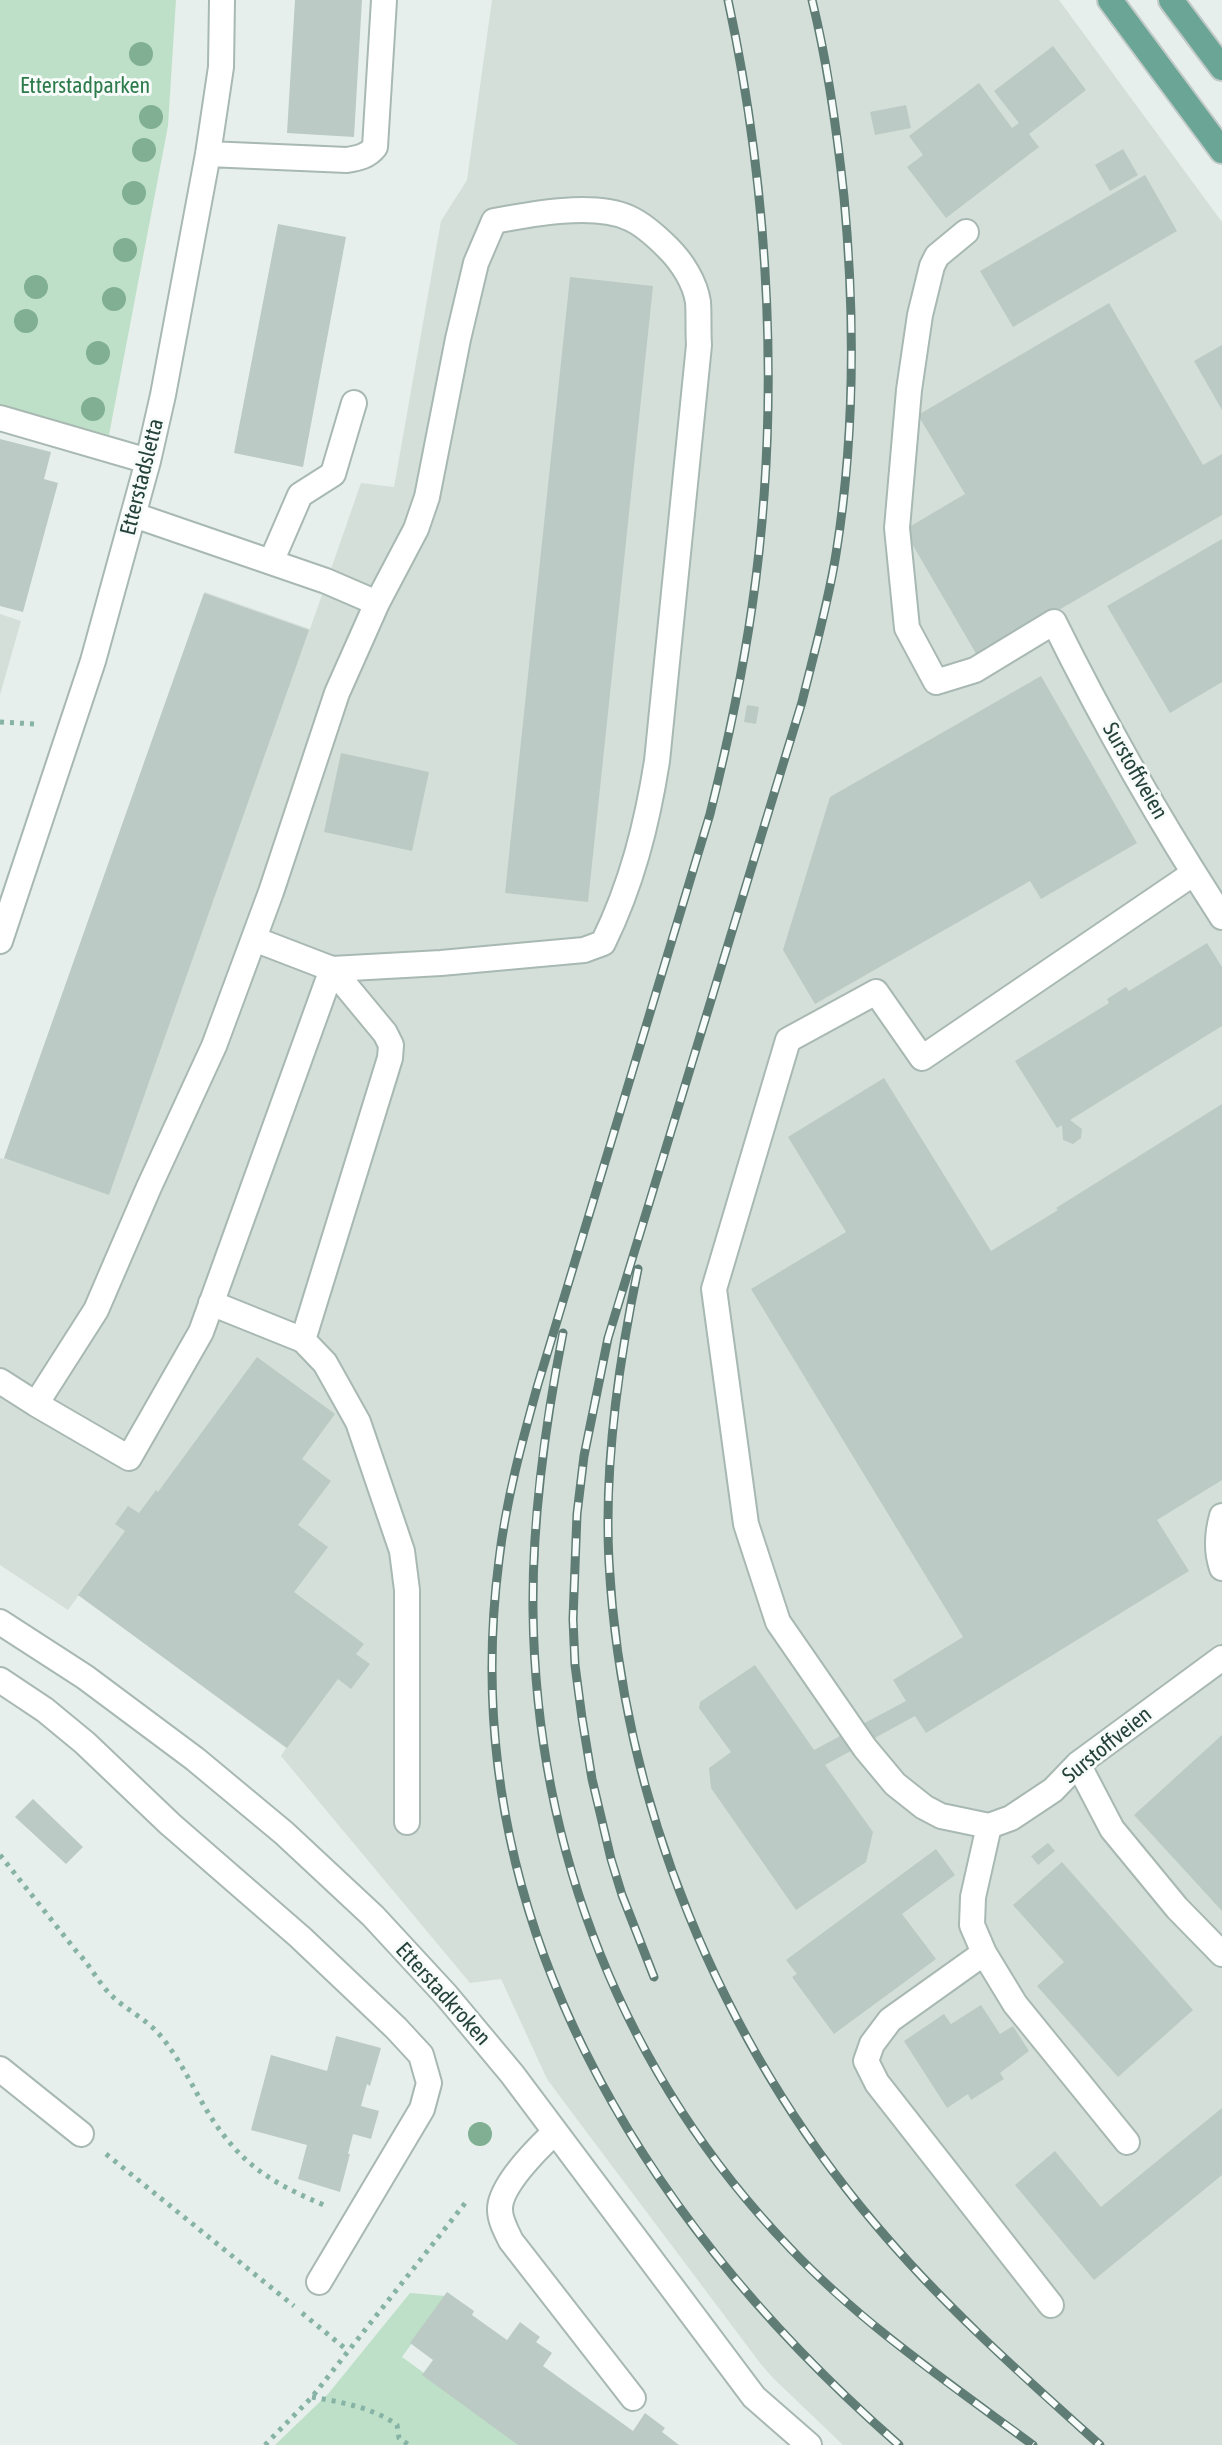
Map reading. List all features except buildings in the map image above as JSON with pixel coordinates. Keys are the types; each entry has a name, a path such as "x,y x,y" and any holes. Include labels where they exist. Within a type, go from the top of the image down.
{"main road":[{"path":"1110,0 1222,151"},
{"path":"1171,0 1222,68"}],"street":[{"name":"Etterstadsletta","path":"0,941 93,661 148,461 208,154 221,67 222,0"},
{"path":"208,154 347,160 371,152 375,147 384,0"},
{"path":"36,1404 96,1310 214,1046 254,939 337,693 377,603 416,529 427,497 476,263 494,221 538,213 577,211 611,213 630,218 659,239 683,266 697,300 699,345 649,815 629,882 603,943 584,950 332,969 254,939"},
{"name":"Surstoffveien","path":"966,232 940,252 932,266 913,360 897,528 907,628 936,682 975,670 1054,622 1085,684 1222,917"},
{"path":"271,562 300,495 333,474 354,403"},
{"path":"0,418 148,461"},
{"path":"134,515 326,581 377,603"},
{"path":"1127,2142 1015,2004 984,1953 972,1925 973,1897 989,1826 941,1816 895,1784 865,1748 778,1622 746,1524 714,1289 788,1040 876,992 922,1058 1194,873"},
{"path":"0,1381 129,1458 201,1332 332,969"},
{"path":"303,1340 390,1058 391,1045 385,1033 332,969"},
{"path":"211,1303 303,1340 325,1363 358,1422 402,1551 407,1590 407,1822"},
{"path":"1222,1516 1218,1530 1218,1556 1222,1568"},
{"name":"Etterstadkroken","path":"0,1622 85,1677 195,1759 305,1852 373,1916 446,1995 512,2074 754,2397 808,2445"},
{"name":"Surstoffveien","path":"989,1826 1011,1818 1053,1790 1078,1764 1222,1658"},
{"path":"0,1680 45,1710 85,1743 170,1824 300,1937 421,2055 429,2083 422,2109 319,2282"},
{"path":"1078,1764 1112,1829 1177,1908 1222,1954"},
{"path":"984,1953 890,2020 872,2044 866,2061 877,2083 1051,2305"},
{"path":"0,2069 81,2134"},
{"path":"555,2132 507,2188 499,2213 511,2241 633,2398"}],"path":[{"path":"0,722 35,724"},
{"path":"0,1855 110,1994 157,2032 182,2066 221,2132 251,2165 278,2185 356,2219"},
{"path":"81,2134 347,2350"},
{"path":"265,2445 312,2397 472,2195"},
{"path":"312,2397 383,2415 397,2425 399,2438 409,2445"}],"shaded area":[{"path":"492,0 1059,0 1222,222 1222,2445 843,2445 760,2363 547,2079 501,1979 470,1983 281,1756 286,1748 79,1595 68,1610 0,1565 0,1158 4,1159 205,592 310,629 361,483 394,487 441,221 467,180"},
{"path":"0,614 21,621 0,695"}],"green space":[{"name":"Etterstadparken","path":"0,0 176,0 168,126 109,435 0,405"},
{"path":"410,2293 446,2296 402,2357 523,2445 275,2445 328,2394"}],"railway":[{"path":"728,0 754,149 767,302 766,456 752,607 734,711 710,814 538,1384 515,1471 499,1560 492,1691 506,1817 537,1937 585,2051 647,2160 721,2261 806,2357 899,2445"},
{"path":"654,1977 622,1895 592,1779 575,1665 573,1619 577,1514 584,1456 608,1338 802,702 836,554 850,421 850,286 835,123 812,0"},
{"path":"638,1269 614,1415 609,1490 609,1562 618,1652 634,1741 658,1829 689,1915 726,1998 770,2077 820,2153 875,2224 984,2339 1100,2445"},
{"path":"563,1333 537,1506 533,1611 538,1700 551,1787 572,1872 600,1955 637,2034 680,2109 731,2181 790,2248 876,2327 1033,2445"}]}
